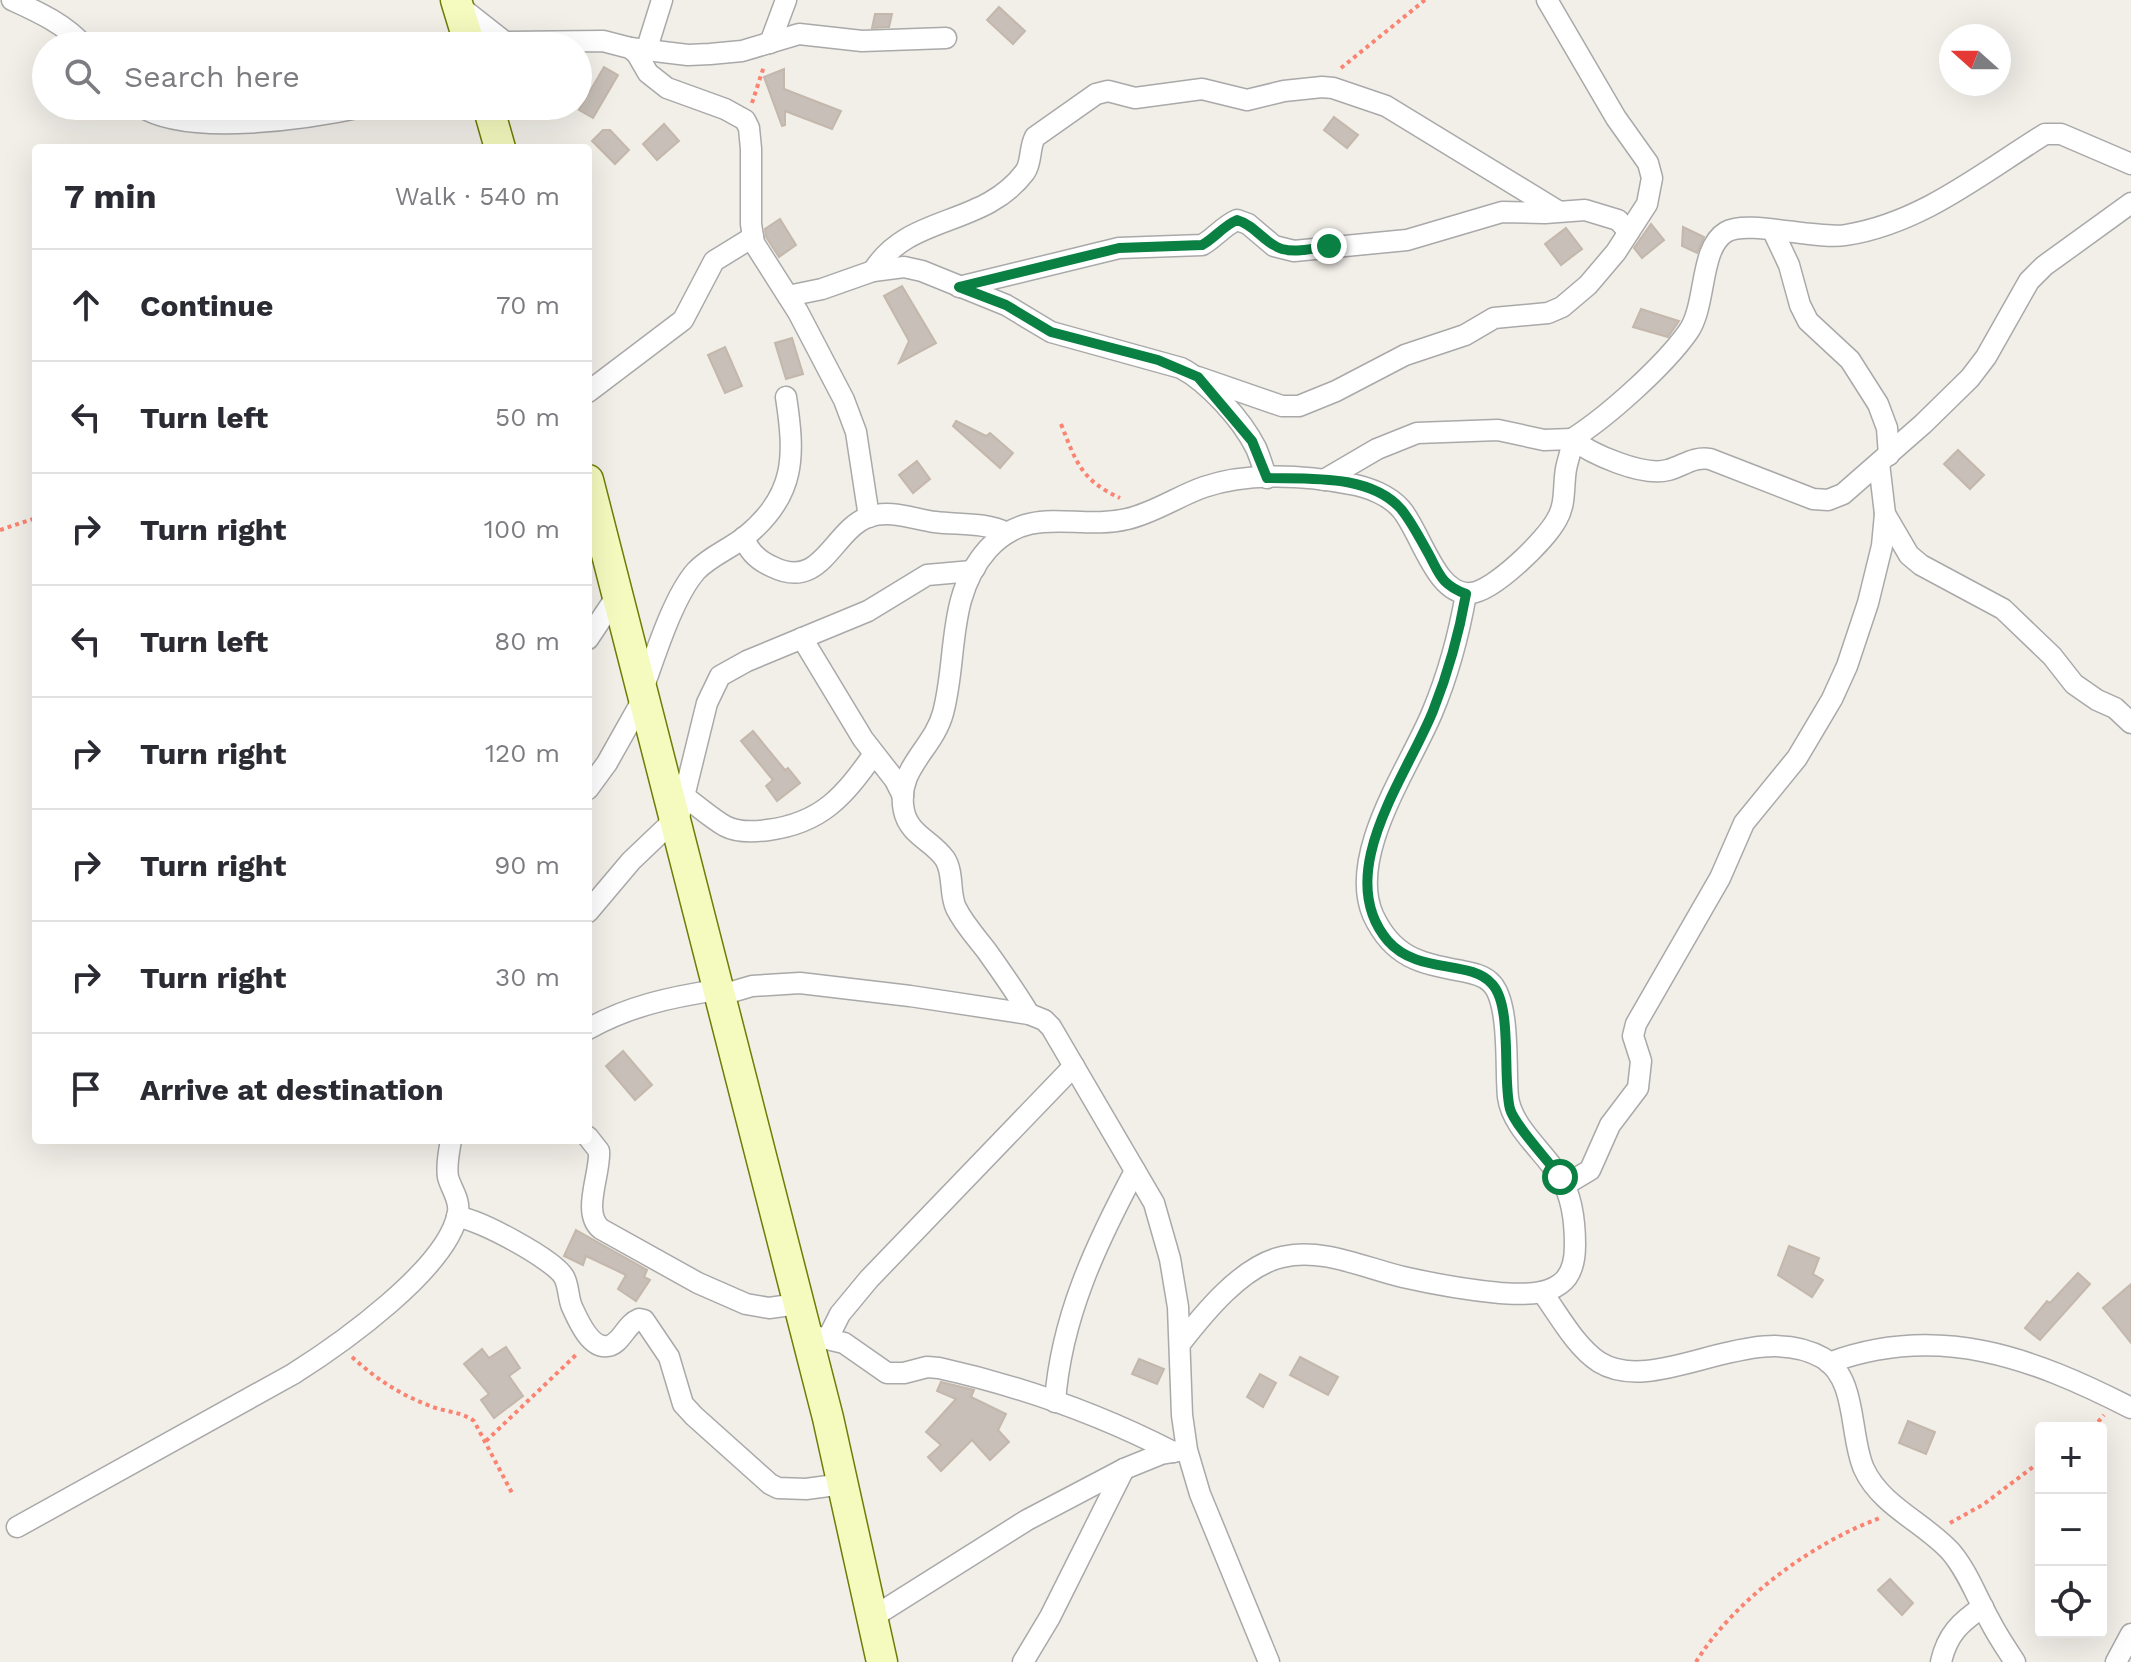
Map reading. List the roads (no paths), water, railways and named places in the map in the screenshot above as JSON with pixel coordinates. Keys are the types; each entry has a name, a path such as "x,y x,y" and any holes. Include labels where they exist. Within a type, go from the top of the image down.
{"street":[{"path":"12,0 42,13 70,32"},
{"path":"662,0 637,54 653,79 667,88 725,109 745,120 751,149 753,237 826,364 856,432 869,517"},
{"path":"770,43 786,0"},
{"path":"788,296 822,289 873,271 904,267 922,271 1006,305 1051,332 1158,360 1282,406 1299,406 1336,391 1405,355 1465,335 1494,318 1548,313 1562,307 1595,278 1647,204 1652,178 1648,163 1616,118 1547,0"},
{"path":"457,3 493,32"},
{"path":"457,3 466,32"},
{"path":"592,41 688,55 742,51 799,34 862,41 946,38"},
{"path":"873,271 881,258 898,243 921,230 969,215 1003,195 1028,168 1035,137 1096,94 1108,91 1128,98 1145,98 1202,89 1247,100 1272,93 1322,87 1386,106 1558,211"},
{"path":"172,120 258,123 283,120"},
{"path":"492,120 499,144"},
{"path":"1324,480 1377,449 1417,433 1498,430 1544,440 1572,439 1593,426 1654,370 1690,330 1699,308 1712,249 1722,234 1736,228 1817,236 1845,235 1901,219 1951,196 2045,134 2061,134 2131,164"},
{"path":"1572,439 1586,450 1650,472 1665,471 1697,458 1710,459 1813,499 1828,500 1843,494 1970,378 1986,357 2029,281 2044,266 2131,203"},
{"path":"959,287 1119,248 1202,245 1237,220 1248,224 1274,246 1294,251 1407,240 1502,212 1585,210 1618,220 1629,232"},
{"path":"1565,1185 1590,1170 1610,1125 1638,1088 1641,1061 1633,1036 1636,1024 1720,878 1744,823 1797,758 1832,699 1868,603 1882,546 1887,428 1878,404 1850,360 1808,321 1800,305 1789,265 1773,231"},
{"path":"592,389 683,320 714,261 753,237"},
{"path":"1198,377 1252,441 1267,478"},
{"path":"592,784 607,763 642,696 683,590 709,559 744,537 773,507 789,476 792,436 786,397"},
{"path":"1029,1014 963,920 952,899 944,856 913,830 904,812 907,774 938,730 950,682 957,610 975,568 988,549 1007,533 1037,521 1101,522 1127,519 1231,479 1324,480 1353,484 1381,494 1401,509 1441,580 1466,594 1481,592 1495,583 1558,519 1564,504 1572,439"},
{"path":"592,497 642,696 679,815 718,993 798,1304 817,1336 843,1484 882,1662"},
{"path":"744,537 750,550 765,563 789,572 816,566 851,529 869,517 893,514 932,522 997,528 1007,533"},
{"path":"1885,514 1909,555 1921,565 2003,609 2052,656 2074,684 2115,708 2131,723"},
{"path":"592,907 631,861 679,815 707,703 716,681 728,670 881,605 927,575 972,571 975,568"},
{"path":"1180,1344 1203,1314 1245,1276 1266,1262 1296,1255 1319,1256 1406,1278 1492,1292 1542,1292 1560,1285 1574,1261 1573,1219 1565,1185 1511,1113 1503,1013 1498,994 1491,983 1476,974 1426,964 1408,957 1389,942 1379,928 1368,894 1367,874 1376,835 1441,688 1461,624 1466,594"},
{"path":"592,633 616,597"},
{"path":"802,638 903,796"},
{"path":"679,815 736,830 777,829 815,817 830,807 858,778 874,754"},
{"path":"592,1027 648,1003 752,986 800,983 1029,1014 1044,1020 1154,1203 1170,1259 1178,1307 1182,1415 1180,1451 1269,1662"},
{"path":"817,1336 1074,1066"},
{"path":"592,1142 599,1151 593,1219 601,1229 737,1301 759,1307 798,1304"},
{"path":"17,1527 249,1399 338,1344 386,1307 437,1253 457,1217 458,1198 447,1173 451,1144"},
{"path":"1055,1402 1059,1361 1070,1314 1115,1208 1135,1171"},
{"path":"457,1217 486,1226 526,1248 564,1276 571,1307 592,1341 607,1346 616,1342 631,1322 644,1320 669,1357 683,1404 770,1484 789,1489 843,1484"},
{"path":"1542,1292 1577,1341 1596,1360 1620,1371 1660,1370 1725,1351 1764,1347 1800,1351 1819,1356 1829,1363 1850,1399 1864,1470 1880,1491 1951,1552 2015,1662"},
{"path":"817,1336 844,1343 887,1373 939,1368 978,1376 1055,1402 1180,1451"},
{"path":"1829,1363 1857,1352 1955,1345 1985,1350 2079,1382 2130,1412"},
{"path":"873,1617 1027,1520 1124,1469 1180,1451"},
{"path":"1023,1662 1057,1604 1124,1469"},
{"path":"1941,1662 1945,1645 1954,1629 1983,1607"}]}
